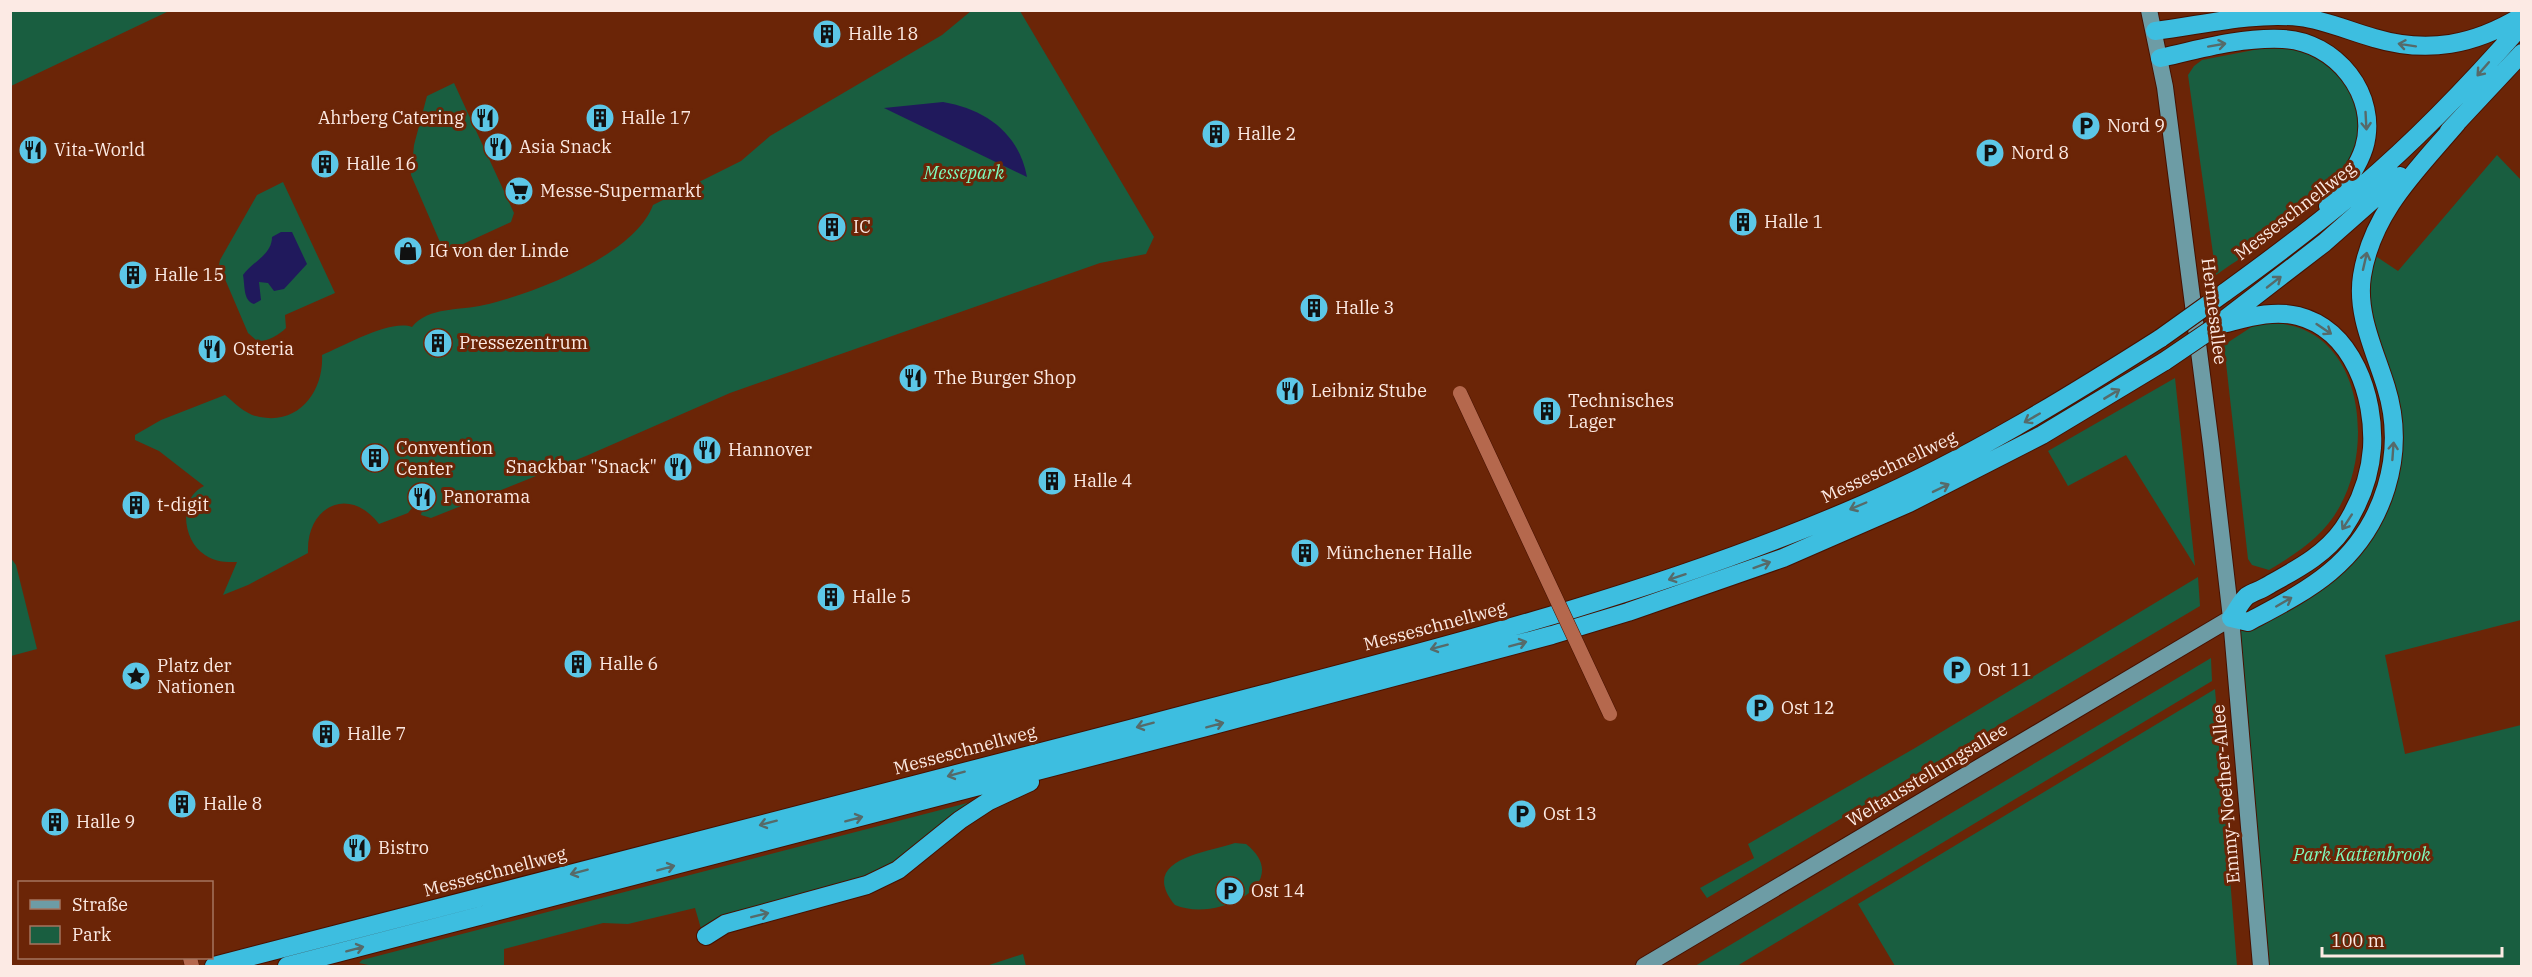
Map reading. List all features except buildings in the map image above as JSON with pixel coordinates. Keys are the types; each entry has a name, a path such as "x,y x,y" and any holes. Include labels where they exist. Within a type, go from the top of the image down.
{"highway":[{"path":"2155,31 2277,16 2327,23 2398,44 2431,47 2448,46 2475,39 2522,16"},
{"name":"Messeschnellweg","path":"214,966 1375,664 1623,595 1777,540 1892,491 2033,417 2161,338 2313,227 2363,186 2445,109 2522,25"},
{"path":"2160,58 2235,42 2281,39 2309,43 2340,64 2350,75 2363,101 2367,130 2365,146 2350,176 2313,227"},
{"path":"2224,322 2283,313 2309,319 2330,332 2340,341 2356,366 2367,399 2372,435 2365,486 2341,531 2315,558 2246,597 2231,618 2248,622 2328,574 2353,550 2377,514 2391,468 2394,435 2390,401 2368,335 2362,306 2361,279 2365,262 2381,216 2457,123 2522,53"},
{"path":"293,965 1552,635 1707,586 1863,524 1954,481 2042,435 2165,361 2224,322 2332,237 2457,123"},
{"path":"706,936 725,924 867,885 898,870 960,820 989,801 1077,761"},
{"path":"293,965 318,966"}],"main road":[{"name":"Hermesallee","path":"2149,10 2160,58 2231,618"},
{"name":"Weltausstellungsallee","path":"1644,966 2231,618"},
{"name":"Emmy-Noether-Allee","path":"2231,618 2261,966"}],"street":[{"path":"1460,393 1610,714"}],"green space":[{"path":"11,10 169,10 169,11 11,86"},
{"name":"Messepark","path":"971,11 1020,11 1154,237 1146,254 1100,263 730,393 586,456 431,518 421,515 423,506 416,503 408,513 379,524 367,512 355,505 331,506 314,523 309,537 308,553 248,585 223,595 237,562 216,560 197,549 191,540 186,520 190,500 204,486 159,451 135,440 135,435 161,420 225,395 241,409 255,416 274,418 287,416 307,402 314,392 322,368 322,355 380,330 392,327 412,327 419,320 436,312 505,300 580,270 605,256 626,240 643,223 653,205 741,161 770,136 942,35"},
{"path":"2264,48 2289,49 2310,54 2320,59 2337,74 2346,85 2360,115 2358,143 2345,170 2323,196 2267,241 2216,275 2188,75 2202,60"},
{"path":"454,83 514,213 511,222 450,250 443,249 411,175 414,145 427,96"},
{"name":"Park Kattenbrook","path":"2497,155 2521,180 2521,620 2385,655 2405,754 2521,725 2521,966 2261,966 2231,618 2249,622 2353,550 2393,452 2368,335 2368,251 2398,271"},
{"path":"283,182 335,293 285,315 286,328 273,337 257,341 248,333 219,265 257,195"},
{"path":"2268,323 2299,328 2324,342 2341,363 2352,390 2358,419 2357,450 2351,479 2334,517 2300,550 2269,570 2252,565 2248,559 2224,345 2256,324"},
{"path":"2175,378 2195,566 2126,455 2068,486 2048,451"},
{"path":"10,557 16,565 37,649 11,656"},
{"path":"2198,577 2200,606 1707,898 1700,888 1754,858 1748,844 1915,748"},
{"path":"2211,658 2212,681 1737,966 1695,966"},
{"path":"2215,689 2237,966 1895,966 1858,904"},
{"path":"975,801 899,863 867,881 702,932 695,908 628,924 603,923 504,949 504,966 373,966 359,963 362,960"},
{"path":"1235,843 1246,844 1259,859 1262,873 1257,885 1245,896 1211,909 1192,909 1175,905 1166,890 1164,878 1170,868 1193,855"},
{"path":"1023,954 1026,966 986,966"}],"shaded area":[{"path":"943,102 973,110 998,126 1016,148 1023,161 1027,177 884,108"},
{"path":"281,232 292,232 307,264 284,289 274,291 268,283 259,282 261,300 254,304 246,296 243,275 269,249 272,237"}],"place":[{"name":"Halle 18","path":"827,34"},
{"name":"Ahrberg Catering","path":"485,118"},
{"name":"Halle 17","path":"600,118"},
{"name":"Nord 9","path":"2086,126"},
{"name":"Halle 2","path":"1216,134"},
{"name":"Asia Snack","path":"498,147"},
{"name":"Vita-World","path":"33,150"},
{"name":"Nord 8","path":"1990,153"},
{"name":"Halle 16","path":"325,164"},
{"name":"Messe-Supermarkt","path":"519,191"},
{"name":"Halle 1","path":"1743,222"},
{"name":"IC","path":"832,227"},
{"name":"IG von der Linde","path":"408,251"},
{"name":"Halle 15","path":"133,275"},
{"name":"Halle 3","path":"1314,308"},
{"name":"Pressezentrum","path":"438,343"},
{"name":"Osteria","path":"212,349"},
{"name":"The Burger Shop","path":"913,378"},
{"name":"Leibniz Stube","path":"1290,391"},
{"name":"Technisches Lager","path":"1547,411"},
{"name":"Hannover","path":"707,450"},
{"name":"Convention Center","path":"375,458"},
{"name":"Snackbar \"Snack\"","path":"678,467"},
{"name":"Halle 4","path":"1052,481"},
{"name":"Panorama","path":"422,497"},
{"name":"t-digit","path":"136,505"},
{"name":"Münchener Halle","path":"1305,553"},
{"name":"Halle 5","path":"831,597"},
{"name":"Halle 6","path":"578,664"},
{"name":"Ost 11","path":"1957,670"},
{"name":"Platz der Nationen","path":"136,676"},
{"name":"Ost 12","path":"1760,708"},
{"name":"Halle 7","path":"326,734"},
{"name":"Halle 8","path":"182,804"},
{"name":"Ost 13","path":"1522,814"},
{"name":"Halle 9","path":"55,822"},
{"name":"Bistro","path":"357,848"},
{"name":"Ost 14","path":"1230,891"}]}
